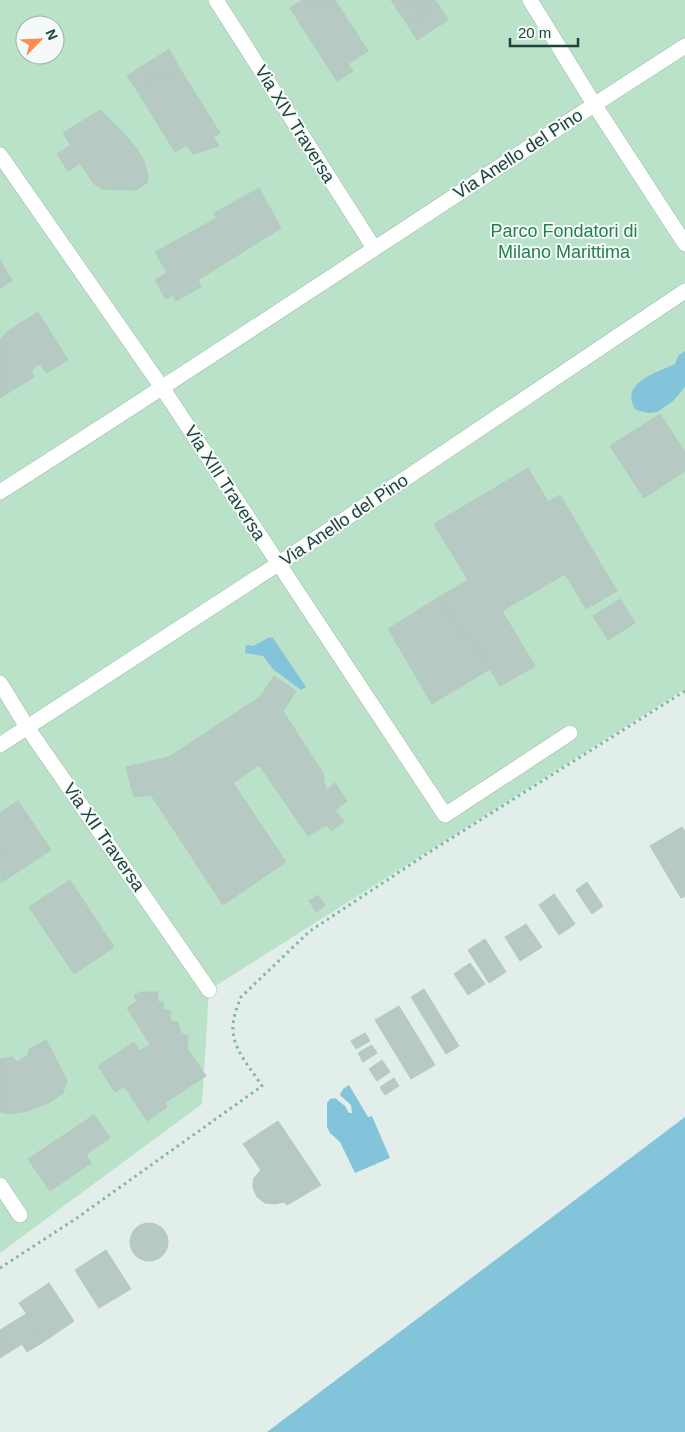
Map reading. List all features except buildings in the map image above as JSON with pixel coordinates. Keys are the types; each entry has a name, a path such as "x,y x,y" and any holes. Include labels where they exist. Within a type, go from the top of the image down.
{"street":[{"name":"Via XIV Traversa","path":"216,0 374,248"},
{"path":"530,0 594,104 685,244"},
{"name":"Via Anello del Pino","path":"0,492 163,389 374,248 685,46"},
{"name":"Via XIII Traversa","path":"0,155 163,389 446,815 570,733"},
{"name":"Via Anello del Pino","path":"0,745 278,564 685,291"},
{"name":"Via XII Traversa","path":"0,683 27,727 209,990"},
{"path":"0,1185 20,1215"}],"path":[{"path":"0,1268 74,1220 262,1086 238,1050 233,1031 236,1010 241,997 310,931 428,853 685,691"}],"green space":[{"name":"Parco Fondatori di Milano Marittima","path":"0,0 685,0 685,689 209,990 202,1104 0,1253"}],"water":[{"path":"685,351 685,387 673,401 657,412 649,413 636,410 632,401 632,393 636,386 650,375 675,364 678,356"},
{"path":"270,637 273,638 306,687 301,690 273,669 263,656 245,653 246,645 253,646"},
{"path":"349,1085 368,1117 372,1116 390,1158 355,1173 340,1142 330,1133 327,1127 327,1103 330,1099 335,1098 345,1106 349,1113 352,1113 351,1105 340,1095 343,1089"},
{"path":"685,1117 685,1432 267,1432"}]}
